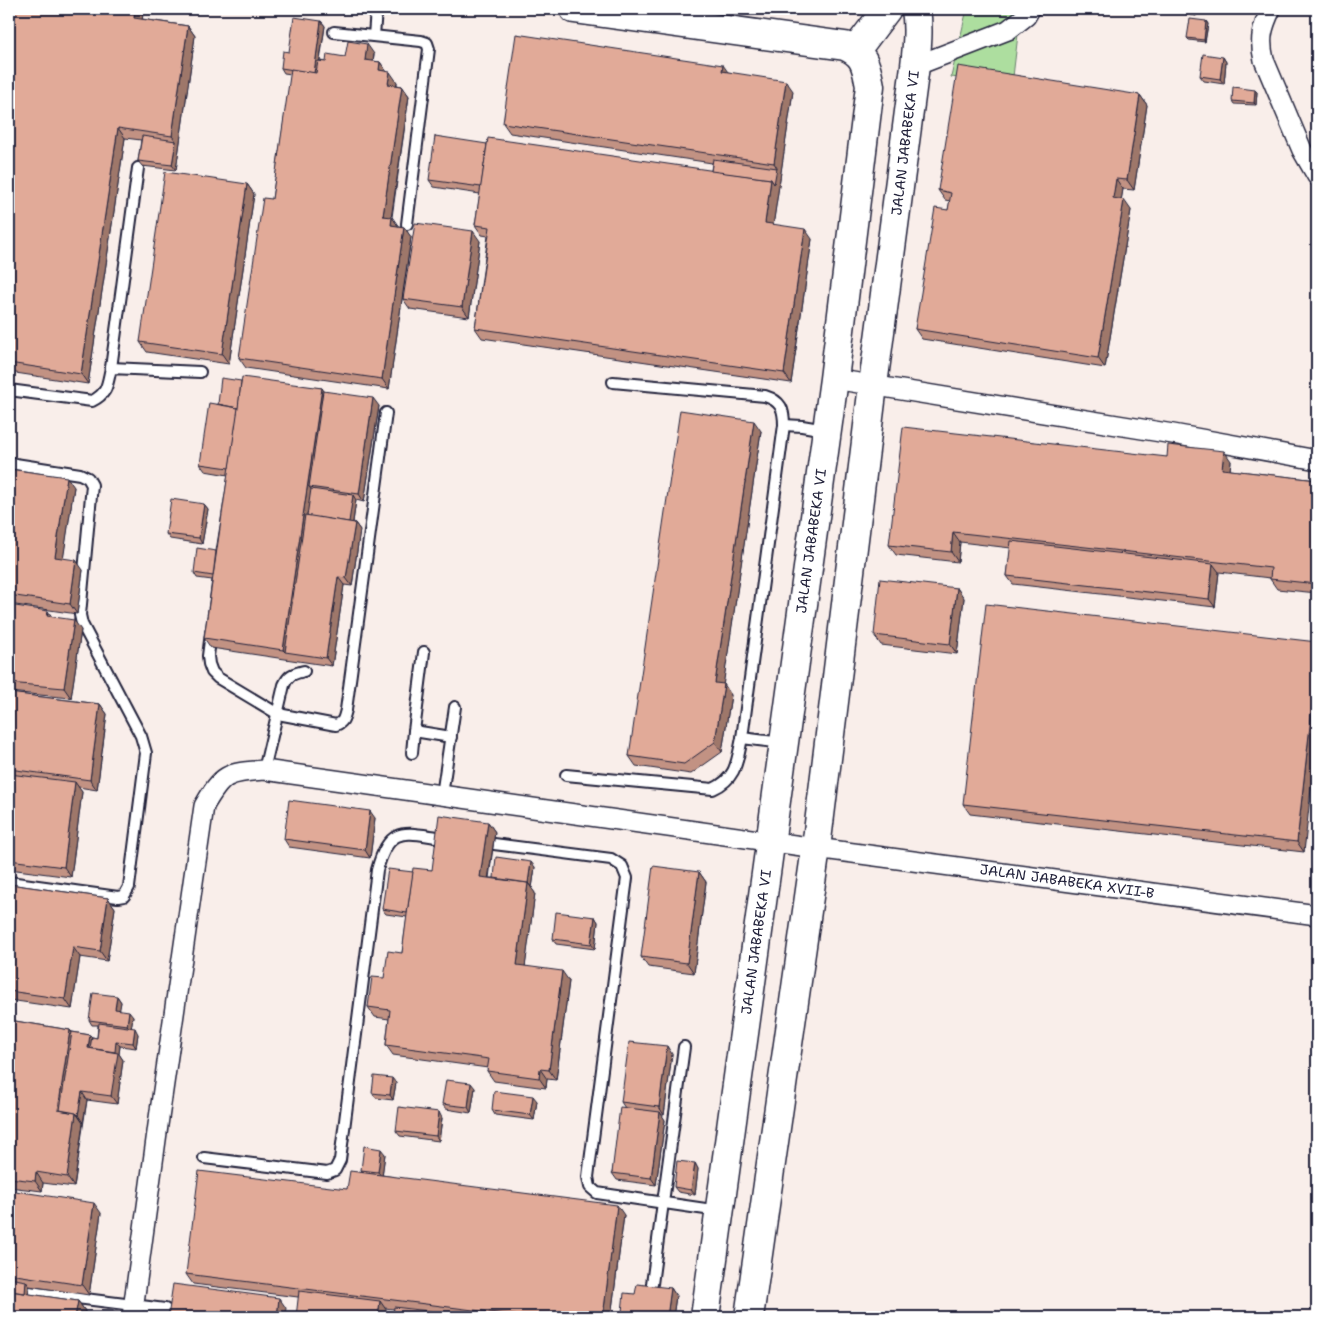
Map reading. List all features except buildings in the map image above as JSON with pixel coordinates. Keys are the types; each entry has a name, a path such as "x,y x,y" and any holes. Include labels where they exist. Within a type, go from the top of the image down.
{"street":[{"path":"574,9 845,46 856,50 888,9"},
{"name":"JALAN JABABEKA VI","path":"749,1317 816,848 873,385 918,42 916,9"},
{"path":"915,66 1008,30 1026,16 1030,9"},
{"path":"1272,9 1264,24 1261,47 1264,60 1302,150 1317,176"},
{"name":"JALAN JABABEKA VI","path":"705,1317 834,379 870,86 866,65 856,50"},
{"path":"834,379 1173,434 1317,460"},
{"name":"JALAN JABABEKA XVII-B","path":"133,1311 204,806 214,787 225,777 238,772 264,770 816,848 1317,915"}],"lane":[{"path":"374,36 376,9"},
{"path":"334,32 427,43 429,49 407,224"},
{"path":"9,390 92,401 100,397 106,389 111,368 138,168"},
{"path":"111,368 200,372"},
{"path":"566,775 713,789 722,785 730,778 736,766 742,738 784,425 784,414 778,402 765,396 613,382"},
{"path":"212,627 208,656 209,664 212,672 225,683 278,714 336,725 341,723 349,690 386,413"},
{"path":"784,425 826,430"},
{"path":"9,463 80,474 88,478 92,485 80,615 82,624 141,736 146,754 129,887 124,896 118,897 9,882"},
{"path":"412,753 424,652"},
{"path":"264,770 284,685 287,678 294,673 304,671"},
{"path":"442,795 455,707"},
{"path":"414,731 451,737"},
{"path":"742,738 784,743"},
{"path":"204,1158 327,1173 335,1170 340,1160 377,870 381,856 393,837 406,833 444,838"},
{"path":"494,844 610,859 622,866 627,878 588,1177 590,1187 597,1193 720,1212"},
{"path":"652,1284 684,1047"},
{"path":"29,1292 133,1311 165,1309 172,1314 172,1317"}],"green space":[{"path":"967,9 1021,9 1012,85 951,77"}]}
